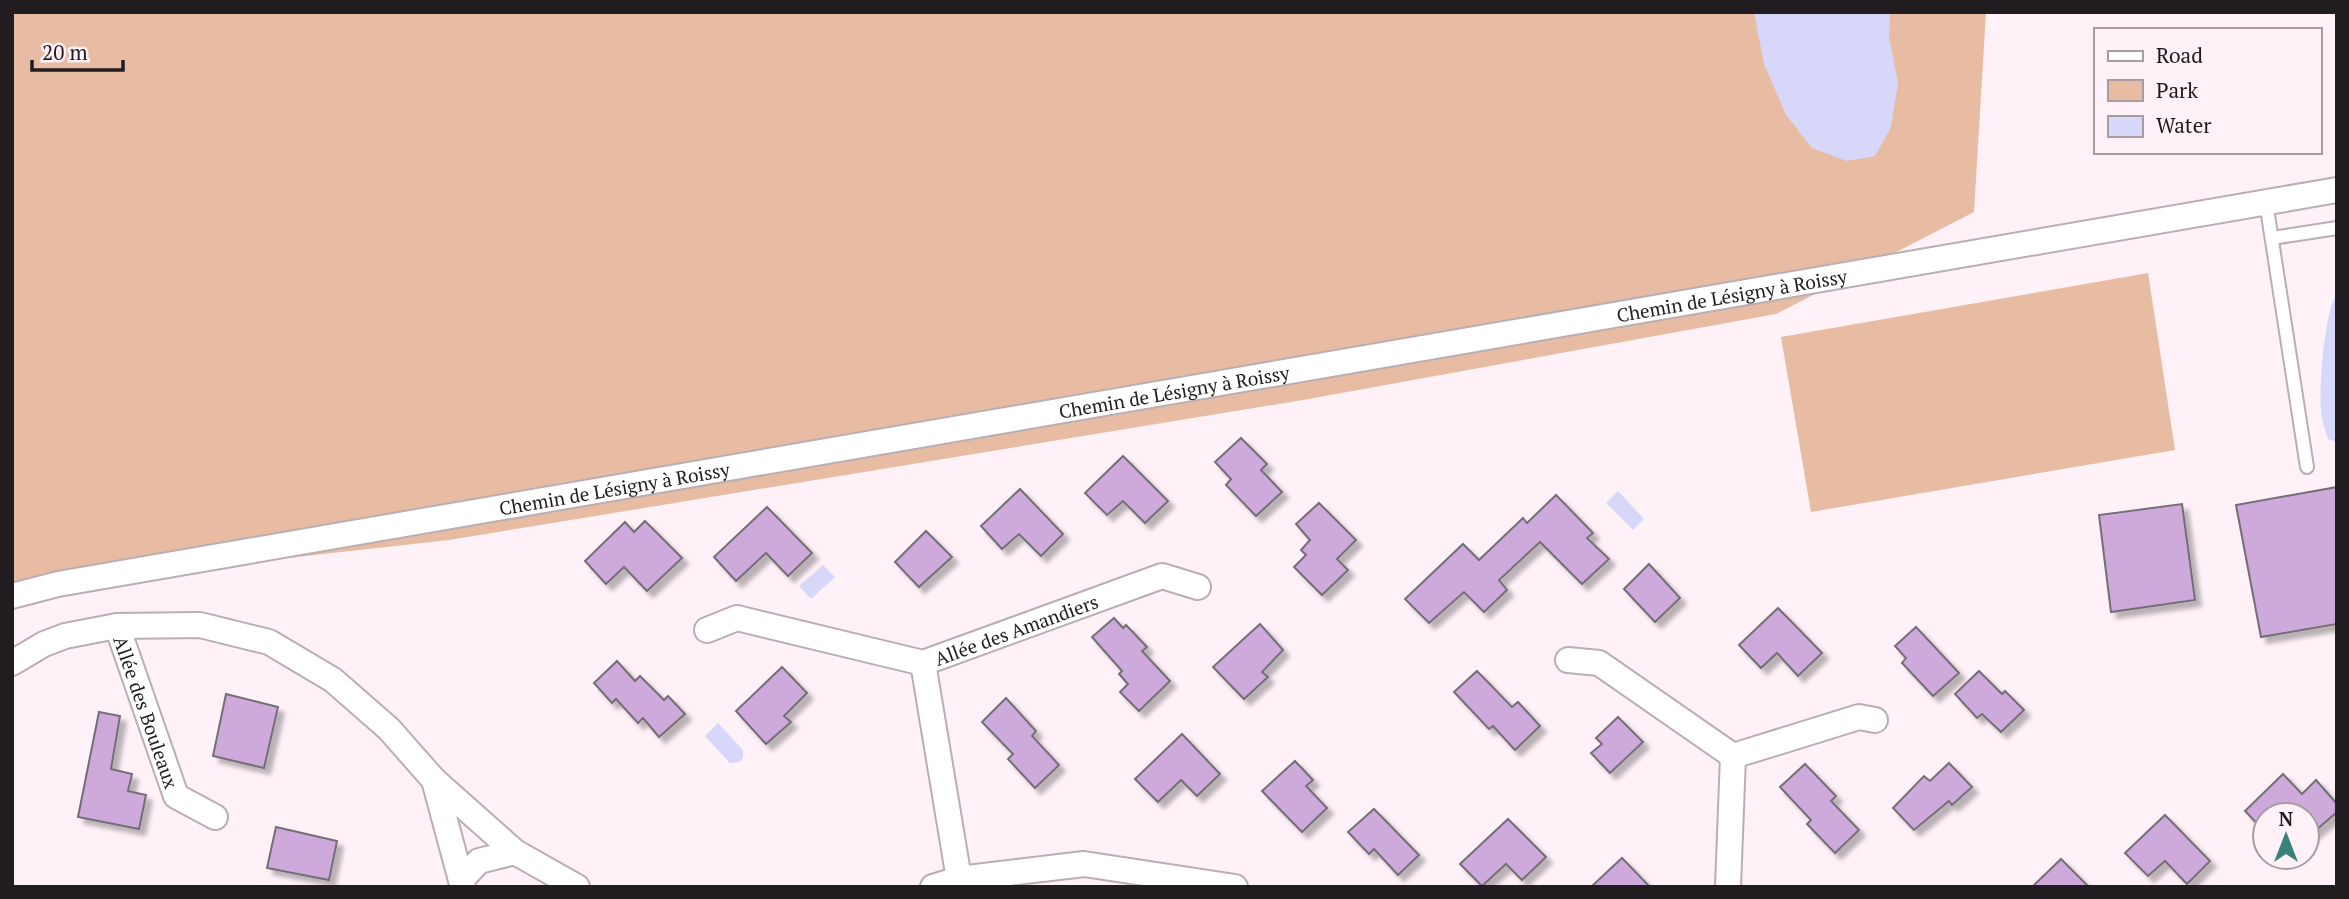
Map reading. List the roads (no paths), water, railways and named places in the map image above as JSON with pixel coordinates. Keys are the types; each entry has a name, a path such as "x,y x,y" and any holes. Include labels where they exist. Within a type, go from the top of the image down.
{"street":[{"name":"Chemin de Lésigny à Roissy","path":"12,596 71,582 2337,190"},
{"name":"Allée des Amandiers","path":"959,879 923,663 1162,576 1198,587"},
{"path":"707,629 737,618 923,663"},
{"path":"12,663 44,644 65,636 117,626 200,625 270,642 333,680 389,729 434,780 515,852 577,887"},
{"name":"Allée des Bouleaux","path":"117,626 176,796 215,817"},
{"path":"1568,660 1599,663 1733,756"},
{"path":"1733,756 1859,717 1875,720"},
{"path":"1728,887 1733,756"},
{"path":"434,780 462,883"},
{"path":"462,883 479,861 515,852"},
{"path":"933,887 959,879 1084,876 1235,887"}],"lane":[{"path":"2266,202 2307,467"},
{"path":"2272,238 2337,228"}],"water":[{"path":"1754,12 1890,12 1889,37 1898,83 1891,127 1875,156 1847,161 1812,148 1786,115 1764,64"},
{"path":"2337,293 2337,442 2328,439 2322,418 2321,391 2325,335"},
{"path":"1618,491 1644,519 1633,530 1606,503"},
{"path":"823,565 835,577 811,599 799,586"},
{"path":"718,723 743,750 740,762 730,763 705,736"}]}
